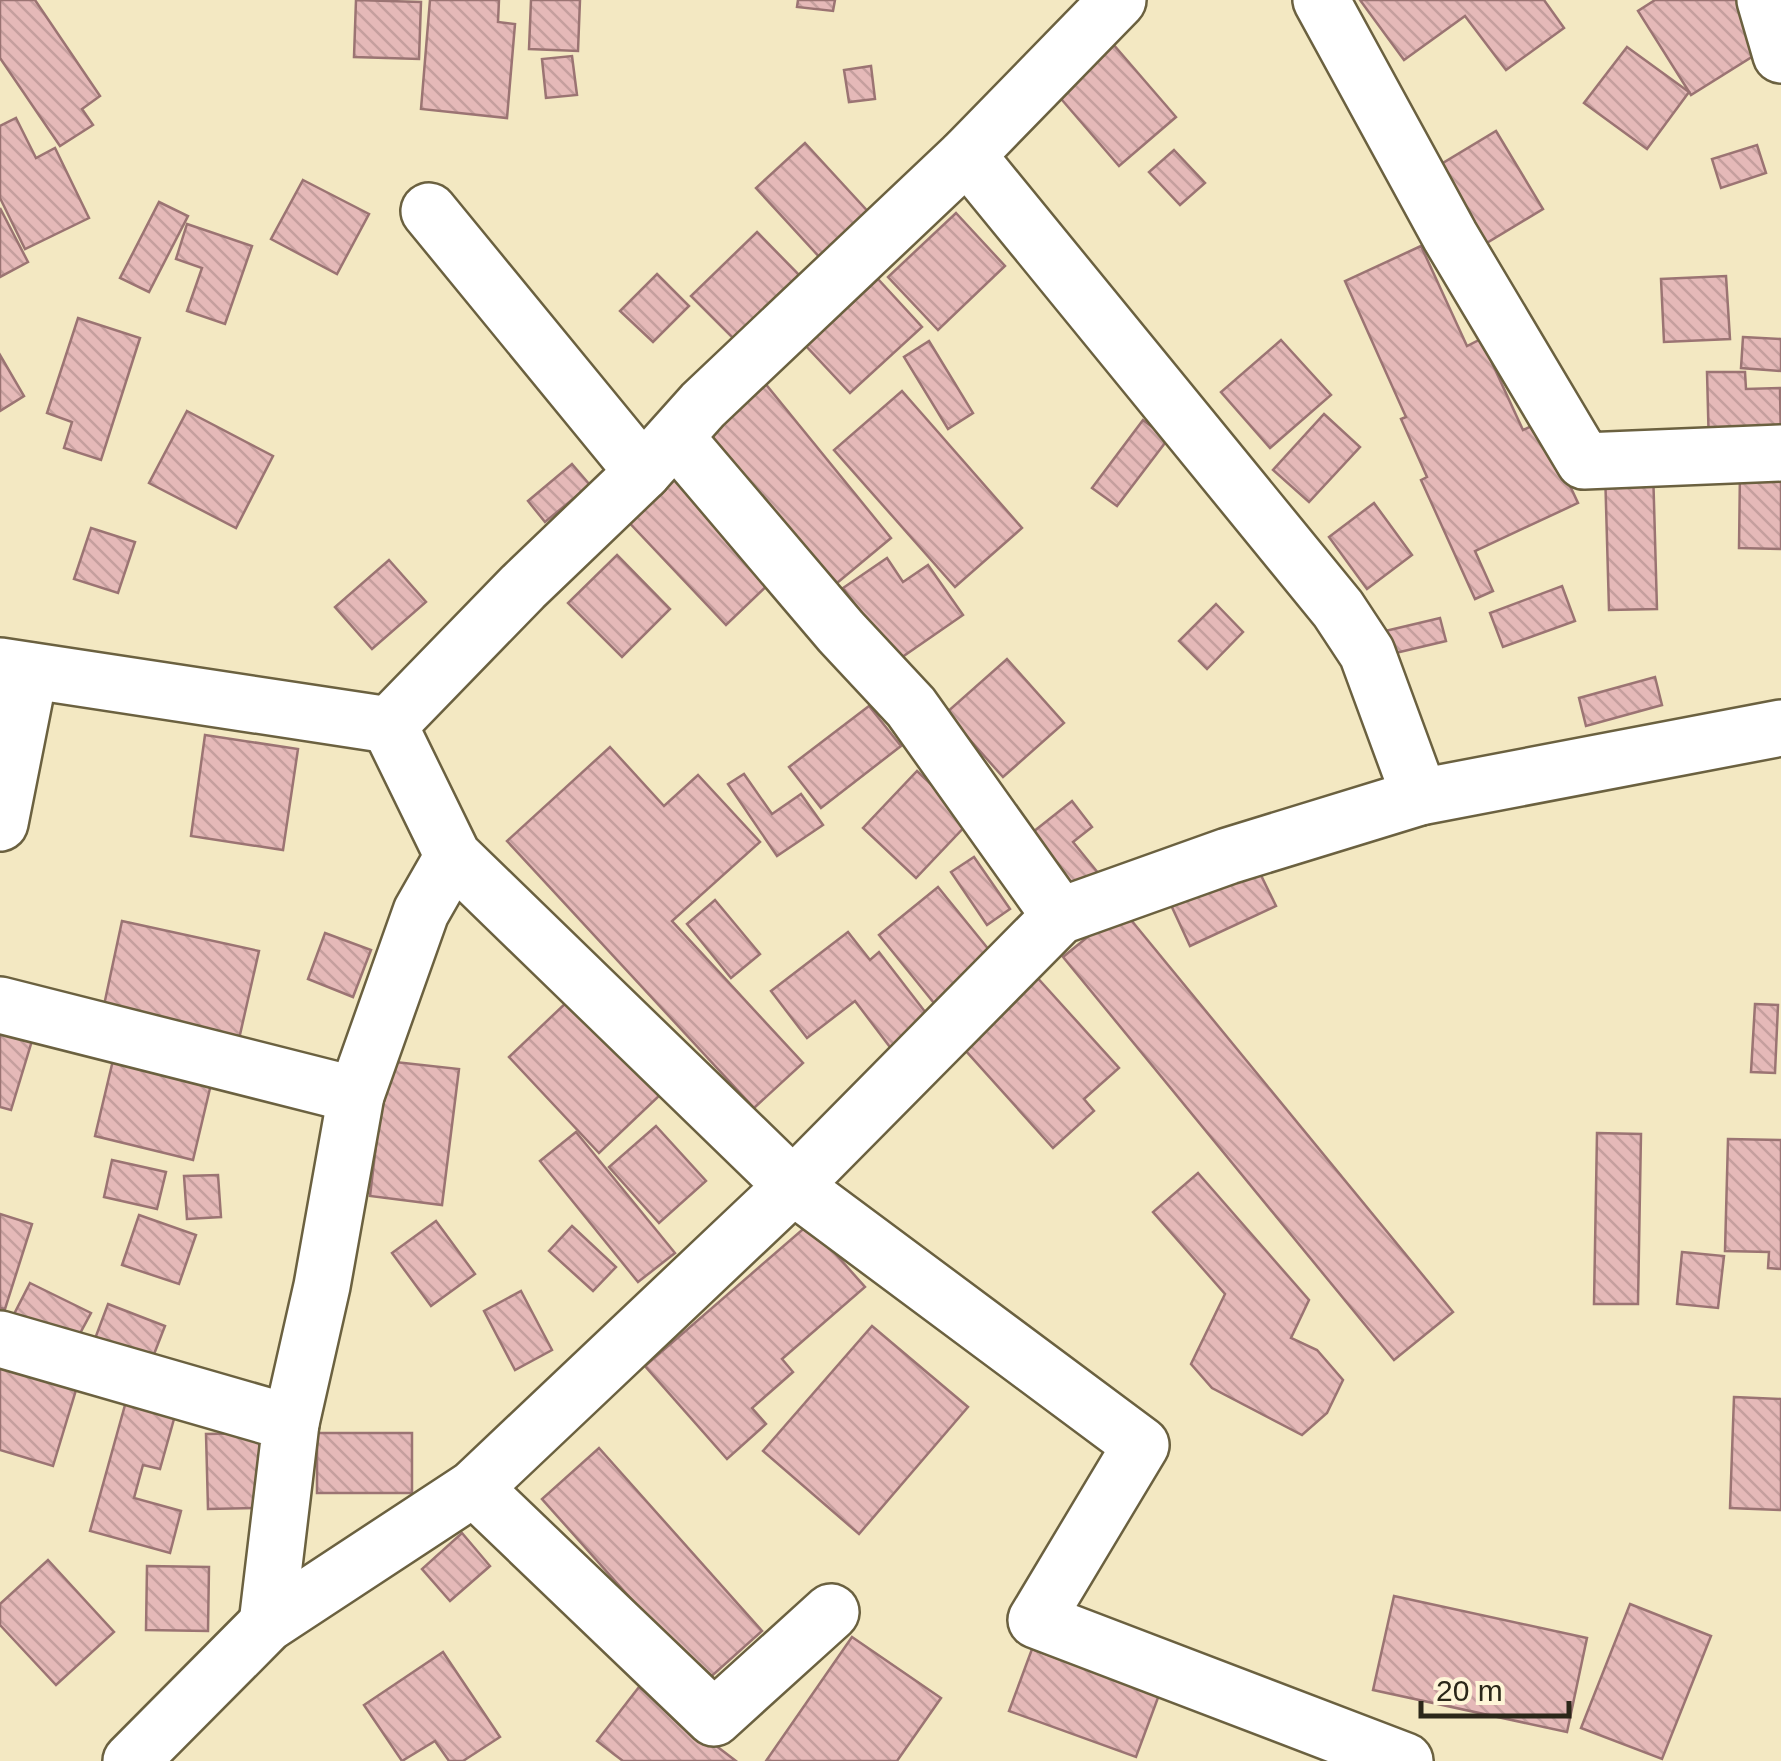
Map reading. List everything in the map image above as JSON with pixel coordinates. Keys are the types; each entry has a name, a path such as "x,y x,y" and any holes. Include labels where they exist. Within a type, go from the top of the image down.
{"street":[{"path":"1321,0 1450,236 1584,461 1781,453"},
{"path":"1765,0 1781,55"},
{"path":"389,724 659,455 702,405 967,155 1104,1"},
{"path":"967,155 1338,609 1367,653 1420,797"},
{"path":"429,211 659,455 841,632 911,706 1060,916"},
{"path":"0,823 15,669 389,724"},
{"path":"389,724 454,856 792,1186 1142,1445 1036,1620 1405,1761"},
{"path":"131,1761 267,1624 474,1488 792,1186 1060,916 1228,856 1420,797 1781,728"},
{"path":"267,1624 290,1423 322,1286 356,1094 421,912 454,856"},
{"path":"0,1005 356,1094"},
{"path":"0,1339 290,1423"},
{"path":"474,1488 714,1718 831,1612"}],"building":[{"path":"0,0 35,0 100,96 82,109 93,125 60,146 0,58"},
{"path":"356,0 421,2 419,59 354,57"},
{"path":"430,0 499,0 498,22 515,24 507,118 421,109"},
{"path":"531,0 580,0 578,51 529,49"},
{"path":"798,0 835,0 833,11 797,7"},
{"path":"1360,0 1544,0 1564,28 1506,70 1465,16 1404,60"},
{"path":"1655,0 1747,0 1774,43 1691,95 1638,11"},
{"path":"1113,44 1176,117 1119,166 1056,93"},
{"path":"1627,47 1689,92 1647,149 1584,103"},
{"path":"572,56 577,95 546,98 542,59"},
{"path":"871,66 875,99 849,102 844,70"},
{"path":"16,118 36,158 55,148 89,218 25,249 0,198 0,126"},
{"path":"1496,131 1543,209 1480,247 1433,169"},
{"path":"805,143 872,216 823,261 756,188"},
{"path":"1757,145 1766,173 1721,188 1712,159"},
{"path":"1174,150 1205,183 1180,205 1149,172"},
{"path":"303,180 369,214 337,274 271,239"},
{"path":"159,202 188,216 149,292 120,278"},
{"path":"0,208 28,262 0,277"},
{"path":"956,213 1005,266 938,330 888,277"},
{"path":"187,224 252,246 225,324 187,311 202,268 176,259"},
{"path":"757,232 807,283 741,346 691,296"},
{"path":"1421,246 1467,346 1481,339 1523,430 1540,422 1578,503 1475,551 1493,591 1475,599 1421,480 1427,477 1401,419 1406,417 1345,281"},
{"path":"657,274 689,306 653,342 620,311"},
{"path":"1726,276 1730,339 1664,342 1661,279"},
{"path":"878,279 922,327 850,393 806,346"},
{"path":"78,318 140,338 101,460 64,448 72,422 47,413"},
{"path":"1743,337 1781,339 1781,371 1741,368"},
{"path":"1281,340 1331,395 1270,448 1221,392"},
{"path":"929,341 973,413 948,429 904,357"},
{"path":"0,355 24,396 0,411"},
{"path":"1707,372 1745,372 1746,389 1780,388 1781,447 1709,448"},
{"path":"764,382 891,538 831,588 703,432"},
{"path":"902,391 1022,528 955,587 834,450"},
{"path":"187,411 273,456 236,528 149,483"},
{"path":"1324,414 1360,447 1309,502 1273,470"},
{"path":"1143,420 1168,439 1117,506 1092,488"},
{"path":"572,464 590,485 545,522 528,501"},
{"path":"674,466 777,576 726,625 622,515"},
{"path":"1653,468 1657,609 1609,610 1605,470"},
{"path":"1740,470 1781,470 1781,549 1739,548"},
{"path":"1374,503 1412,555 1367,589 1329,537"},
{"path":"91,528 135,542 118,593 74,579"},
{"path":"617,555 670,609 622,657 568,603"},
{"path":"887,558 903,582 928,565 963,615 895,662 843,588"},
{"path":"389,560 426,602 372,649 335,607"},
{"path":"1562,586 1575,621 1503,647 1490,613"},
{"path":"1216,604 1243,632 1207,669 1179,641"},
{"path":"1440,618 1446,641 1383,656 1377,633"},
{"path":"1007,659 1064,723 1003,777 946,713"},
{"path":"1655,677 1662,705 1586,726 1579,698"},
{"path":"869,706 901,746 821,808 789,767"},
{"path":"205,735 298,749 283,850 191,836"},
{"path":"610,747 664,806 698,775 760,842 672,921 803,1063 754,1108 507,841"},
{"path":"917,771 970,821 916,878 863,828"},
{"path":"744,774 772,814 801,794 823,825 777,856 728,784"},
{"path":"1072,801 1092,827 1073,842 1103,879 1078,898 1028,836"},
{"path":"974,857 1010,909 987,925 951,872"},
{"path":"1256,865 1276,906 1190,946 1171,905"},
{"path":"938,887 998,961 938,1008 879,935"},
{"path":"715,900 760,954 731,978 687,924"},
{"path":"1122,909 1453,1312 1394,1360 1063,957"},
{"path":"122,921 259,951 239,1039 103,1010"},
{"path":"848,932 870,960 879,952 936,1026 896,1055 855,1001 807,1038 771,991"},
{"path":"325,933 371,950 353,997 308,979"},
{"path":"1034,974 1119,1068 1084,1099 1094,1111 1053,1148 957,1041"},
{"path":"569,1000 660,1095 599,1153 509,1057"},
{"path":"1755,1004 1778,1005 1775,1073 1751,1072"},
{"path":"0,1024 34,1034 11,1110 0,1107"},
{"path":"114,1056 212,1080 193,1160 95,1136"},
{"path":"386,1061 459,1069 442,1205 370,1196"},
{"path":"656,1126 706,1181 659,1223 609,1167"},
{"path":"576,1132 675,1253 638,1282 540,1161"},
{"path":"1597,1133 1641,1134 1638,1304 1594,1304"},
{"path":"1728,1139 1781,1140 1781,1269 1768,1268 1769,1252 1725,1251"},
{"path":"112,1160 166,1172 157,1209 104,1197"},
{"path":"1198,1173 1309,1300 1291,1338 1317,1350 1343,1380 1327,1413 1302,1435 1212,1388 1191,1364 1225,1294 1153,1212"},
{"path":"218,1175 221,1217 187,1219 184,1176"},
{"path":"0,1214 32,1224 5,1309 0,1308"},
{"path":"139,1215 196,1235 179,1284 122,1265"},
{"path":"436,1221 475,1274 431,1306 392,1253"},
{"path":"809,1224 865,1287 782,1359 793,1372 752,1408 766,1424 727,1459 645,1366"},
{"path":"572,1226 616,1267 593,1291 549,1251"},
{"path":"1682,1252 1724,1256 1718,1308 1677,1304"},
{"path":"30,1283 91,1313 71,1350 11,1320"},
{"path":"521,1291 552,1350 515,1370 484,1311"},
{"path":"108,1304 165,1326 149,1367 93,1344"},
{"path":"872,1326 968,1407 859,1534 763,1451"},
{"path":"0,1356 79,1380 53,1466 0,1450"},
{"path":"130,1387 179,1401 160,1469 143,1465 134,1498 181,1511 170,1553 90,1531"},
{"path":"1734,1397 1781,1399 1781,1510 1730,1508"},
{"path":"259,1433 261,1508 208,1509 206,1434"},
{"path":"317,1433 412,1433 412,1493 317,1493"},
{"path":"599,1448 762,1631 705,1682 542,1499"},
{"path":"462,1533 490,1566 450,1601 422,1569"},
{"path":"48,1560 114,1632 56,1685 0,1625 0,1604"},
{"path":"147,1566 209,1567 208,1631 146,1630"},
{"path":"1394,1596 1587,1638 1567,1732 1373,1690"},
{"path":"1630,1604 1711,1636 1662,1759 1581,1728"},
{"path":"852,1637 941,1698 897,1761 766,1761"},
{"path":"1032,1649 1159,1695 1136,1757 1009,1711"},
{"path":"443,1652 500,1737 463,1761 449,1761 435,1741 402,1761 364,1705"},
{"path":"639,1687 736,1761 623,1761 615,1755 597,1741"}]}
